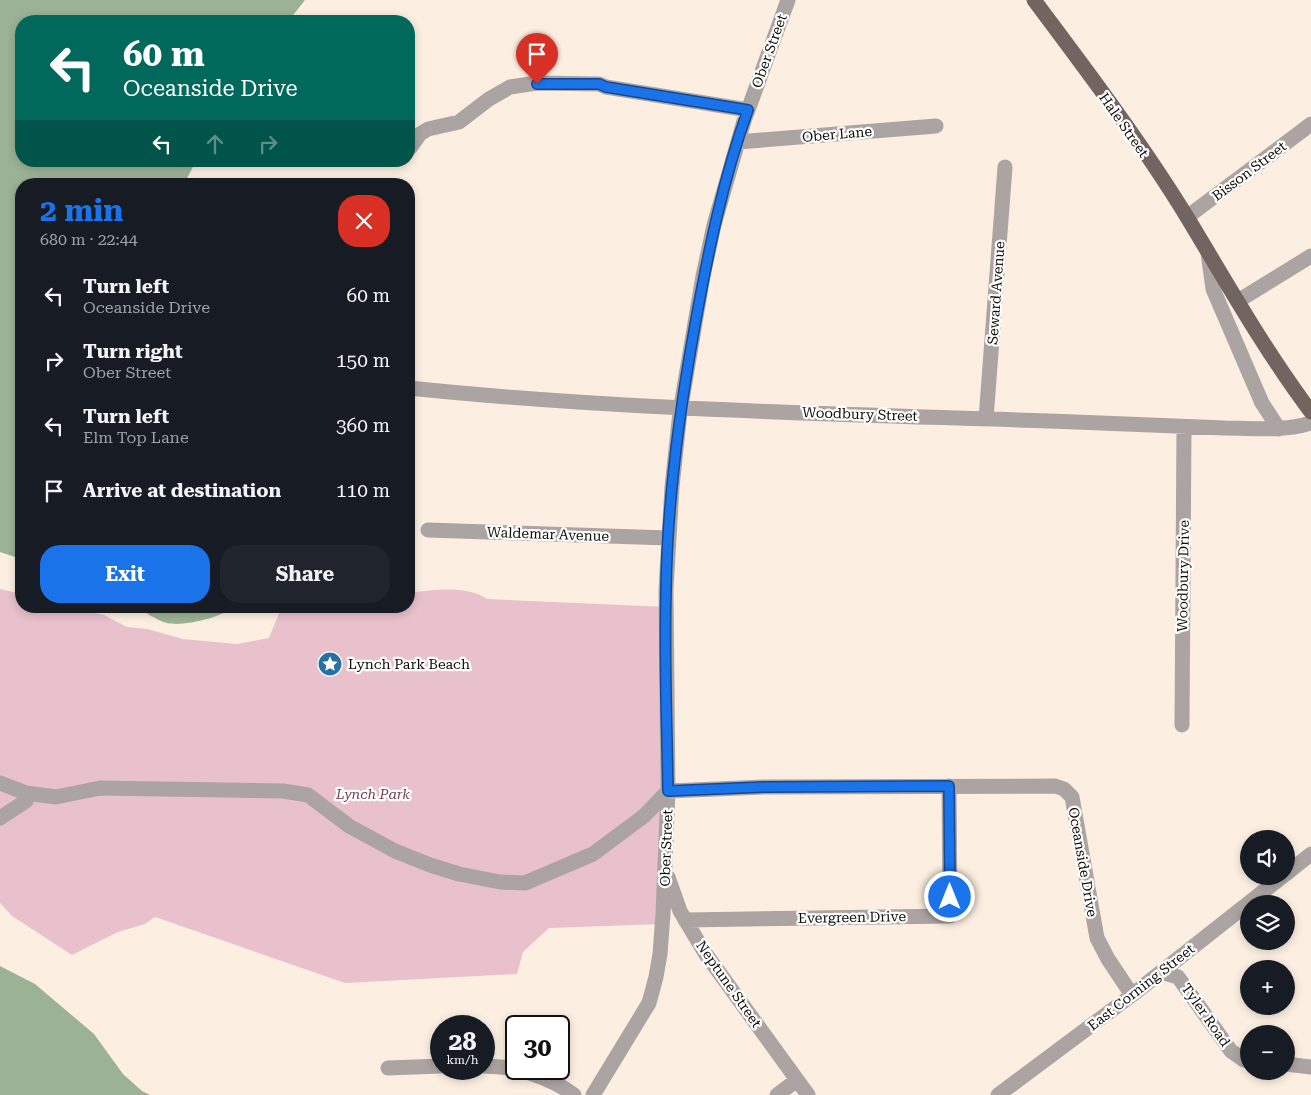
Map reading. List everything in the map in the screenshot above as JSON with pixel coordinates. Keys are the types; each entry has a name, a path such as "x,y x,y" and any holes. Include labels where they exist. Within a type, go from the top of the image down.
{"main road":[{"name":"Hale Street","path":"1034,0 1138,144 1187,217 1294,390 1311,412"}],"street":[{"name":"Ober Street","path":"593,1095 649,1002 660,954 668,791 666,590 672,487 680,408 714,225 748,110 788,0"},
{"path":"415,141 420,134 428,129 460,122 510,87 537,84 599,84 606,87 748,110"},
{"name":"Bisson Street","path":"1187,217 1311,124"},
{"name":"Ober Lane","path":"738,142 936,126"},
{"name":"Seward Avenue","path":"986,419 1005,167"},
{"name":"Hale Street","path":"1208,253 1213,289 1262,403 1279,429"},
{"path":"1238,301 1311,256"},
{"name":"Woodbury Street","path":"415,389 680,408 1279,429 1311,423"},
{"name":"Woodbury Drive","path":"1182,725 1184,426"},
{"name":"Waldemar Avenue","path":"428,530 669,538"},
{"path":"0,783 26,793 56,797 100,788 283,791 308,795 350,826 395,851 459,874 500,882 525,883 593,854 644,816 668,791"},
{"name":"Oceanside Drive","path":"668,791 764,787 949,786 1055,786 1064,789 1072,798 1097,938 1132,995"},
{"name":"Evergreen Drive","path":"685,920 950,916 949,786"},
{"path":"0,818 26,800 26,793"},
{"path":"1295,867 1311,854"},
{"name":"Neptune Street","path":"665,866 680,911 685,920 706,953 808,1095"},
{"name":"East Corning Street","path":"998,1095 1132,995 1272,885"},
{"name":"Tyler Road","path":"1161,972 1178,977 1231,1051 1240,1057"},
{"path":"1295,1065 1311,1067"},
{"path":"388,1068 430,1066"},
{"path":"549,1080 574,1095"},
{"path":"777,1095 797,1080"}],"green space":[{"name":"Lynch Park","path":"0,589 15,593 15,613 95,613 104,615 127,627 147,629 183,639 237,644 269,638 279,613 415,613 415,592 428,591 459,590 487,599 666,607 662,924 549,928 523,952 517,974 345,983 155,917 145,924 118,932 72,955 12,916 0,903"}],"shaded area":[{"path":"0,0 305,0 293,15 15,15 15,167 193,167 187,178 15,178 15,557 0,552"},
{"path":"146,613 224,613 183,624 167,623"},
{"path":"0,966 35,984 94,1034 123,1074 142,1091 150,1095 0,1095"}],"place":[{"name":"Lynch Park Beach","path":"330,664"}],"route":[{"path":"537,84 599,84 606,87 748,110 714,225 703,276 680,412 672,487 666,590 668,791 764,787 949,786 950,897"}]}
